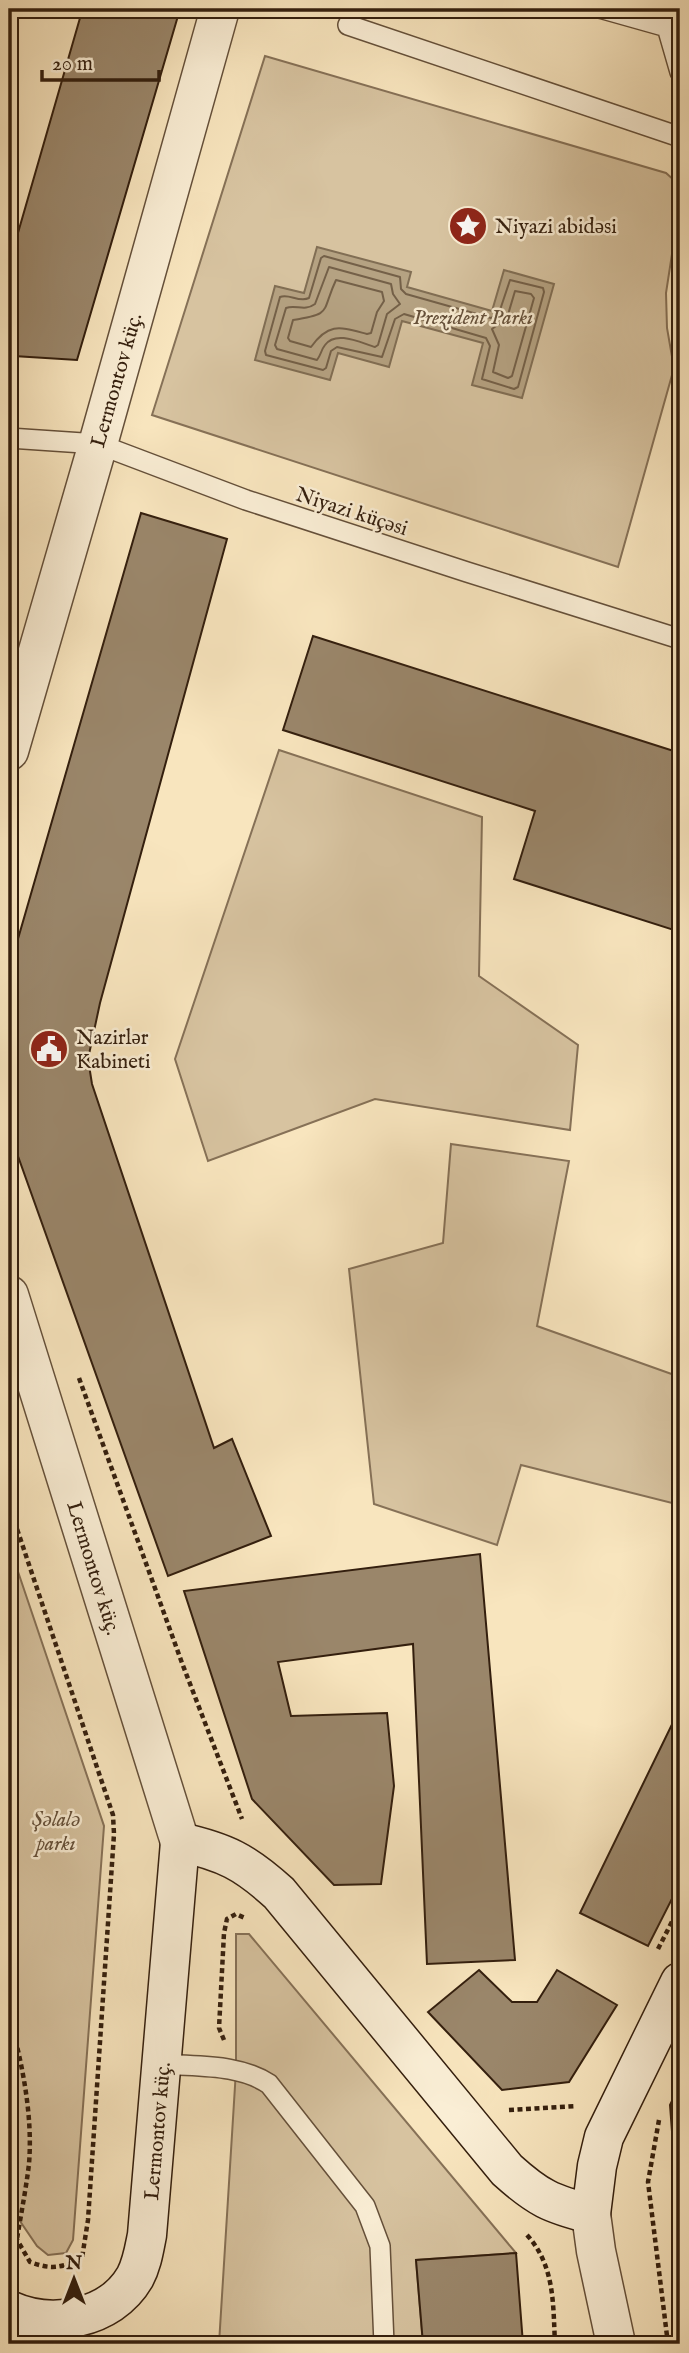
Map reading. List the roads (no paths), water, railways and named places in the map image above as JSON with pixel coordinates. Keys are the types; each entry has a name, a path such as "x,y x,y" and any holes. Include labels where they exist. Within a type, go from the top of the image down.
{"street":[{"name":"Lermontov küç.","path":"9,751 220,9"},
{"name":"Lermontov küç.","path":"9,1295 180,1842 163,2064 147,2235 142,2262 121,2295 92,2313 43,2320 9,2310"},
{"path":"180,1842 213,1849 253,1870 270,1885 507,2171 531,2192 555,2205 591,2214"},
{"path":"616,2344 591,2214 597,2166 604,2137 680,1982"},
{"path":"9,2329 19,2344"}],"lane":[{"path":"603,9 667,27"},
{"path":"667,27 680,10"},
{"path":"348,25 680,137"},
{"path":"667,27 680,72"},
{"name":"Niyazi küçəsi","path":"9,438 98,444 246,500 680,639"},
{"path":"163,2064 236,2070 256,2075 270,2084 365,2206 380,2246 384,2344"}],"water":[{"path":"317,247 411,272 407,287 492,311 504,270 554,284 522,398 472,385 483,343 402,321 389,367 338,353 330,380 255,360 275,286 304,293"}],"place":[{"name":"Niyazi abidəsi","path":"468,226"},
{"name":"Nazirlər Kabineti","path":"49,1049"}],"park label":[{"name":"Prezident Parkı","path":"473,317"},
{"name":"Şəlalə parkı","path":"56,1831"}]}
